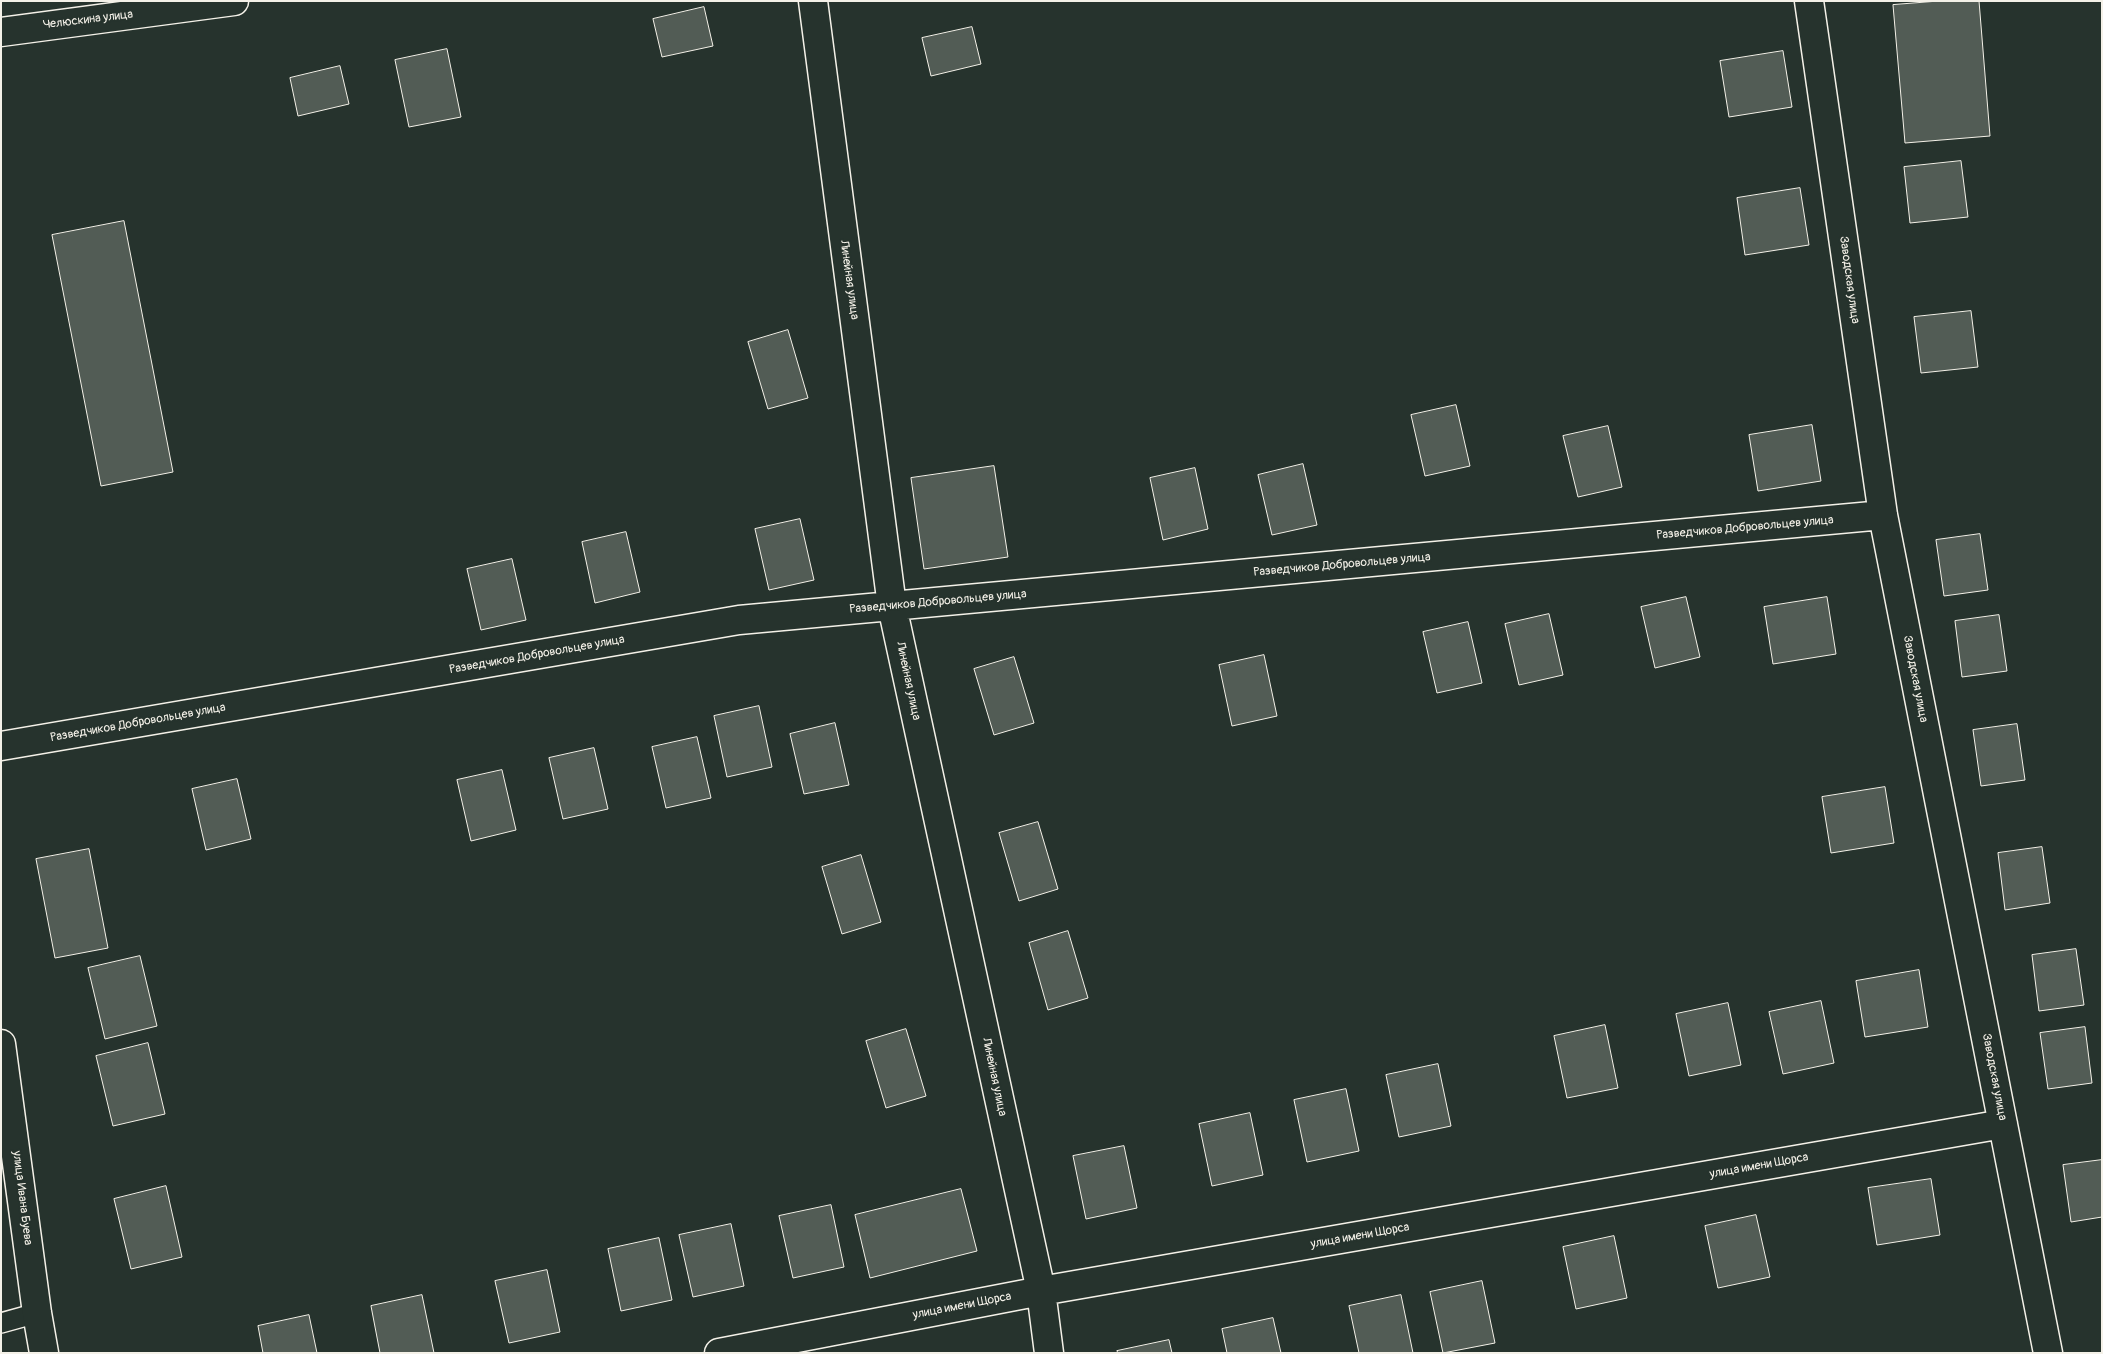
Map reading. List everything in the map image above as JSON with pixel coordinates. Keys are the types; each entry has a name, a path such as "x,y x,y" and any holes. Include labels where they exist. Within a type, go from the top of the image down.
{"street":[{"name":"Челюскина улица","path":"1,32 234,1"},
{"name":"Линейная улица","path":"812,1 892,606 1041,1291 1049,1353"},
{"name":"Заводская улица","path":"1809,1 1883,515 2048,1353"},
{"name":"Разведчиков Добровольцев улица","path":"1,746 739,620 1883,515"},
{"name":"улица Ивана Буева","path":"1,1044 44,1353"},
{"name":"улица имени Щорса","path":"719,1353 1041,1291 2003,1124"}],"lane":[{"path":"1,1323 37,1313"}],"building":[{"path":"1939,1 1979,1 1990,136 1905,143 1893,5"},
{"path":"704,7 713,46 662,57 653,19"},
{"path":"972,27 981,64 931,76 922,38"},
{"path":"447,49 461,117 409,127 395,60"},
{"path":"1783,51 1792,107 1729,117 1720,61"},
{"path":"340,66 349,104 298,116 290,78"},
{"path":"1961,161 1968,217 1910,223 1904,167"},
{"path":"1800,188 1809,245 1745,255 1737,198"},
{"path":"124,221 173,472 101,486 52,235"},
{"path":"1971,311 1978,367 1921,373 1914,317"},
{"path":"788,330 808,398 768,409 748,342"},
{"path":"1456,405 1470,466 1425,476 1411,415"},
{"path":"1812,425 1821,481 1758,491 1749,435"},
{"path":"1608,426 1622,487 1578,497 1563,436"},
{"path":"1303,464 1317,525 1272,535 1258,475"},
{"path":"994,466 1008,557 924,569 911,478"},
{"path":"1195,468 1208,529 1163,540 1150,478"},
{"path":"800,519 814,580 769,590 755,529"},
{"path":"626,532 640,592 595,603 582,542"},
{"path":"1980,534 1988,590 1944,596 1936,540"},
{"path":"512,559 526,620 481,630 467,569"},
{"path":"1686,597 1700,657 1655,668 1641,607"},
{"path":"1827,597 1836,654 1773,664 1764,607"},
{"path":"1549,614 1563,675 1519,685 1505,624"},
{"path":"1999,615 2007,671 1962,677 1955,621"},
{"path":"1468,622 1482,683 1437,693 1423,632"},
{"path":"1264,655 1277,716 1232,726 1219,665"},
{"path":"1014,657 1034,723 994,735 974,669"},
{"path":"759,706 772,767 727,777 714,716"},
{"path":"835,723 849,785 804,794 790,734"},
{"path":"2017,724 2025,780 1981,786 1973,730"},
{"path":"697,737 711,798 666,808 652,747"},
{"path":"594,748 608,809 563,819 549,758"},
{"path":"502,770 516,830 471,841 457,780"},
{"path":"237,779 251,839 206,850 192,789"},
{"path":"1885,787 1894,843 1831,853 1822,797"},
{"path":"1038,822 1058,889 1019,901 999,833"},
{"path":"2042,847 2050,903 2005,910 1998,853"},
{"path":"89,849 108,948 55,958 36,859"},
{"path":"861,855 881,922 842,934 822,867"},
{"path":"1068,931 1088,998 1048,1010 1029,943"},
{"path":"2076,949 2084,1005 2039,1011 2032,955"},
{"path":"140,956 157,1026 105,1039 88,968"},
{"path":"1919,970 1928,1027 1865,1037 1856,981"},
{"path":"1821,1001 1834,1063 1783,1074 1769,1012"},
{"path":"1728,1003 1741,1065 1689,1076 1676,1014"},
{"path":"1605,1025 1618,1088 1567,1098 1554,1036"},
{"path":"2085,1027 2092,1083 2048,1089 2040,1033"},
{"path":"906,1029 926,1096 886,1108 866,1041"},
{"path":"148,1043 165,1114 113,1126 96,1056"},
{"path":"1438,1064 1451,1126 1399,1137 1386,1075"},
{"path":"1346,1089 1359,1151 1307,1162 1294,1100"},
{"path":"1250,1113 1263,1175 1212,1186 1199,1124"},
{"path":"1124,1146 1137,1208 1086,1219 1073,1156"},
{"path":"2102,1160 2102,1217 2071,1222 2063,1165"},
{"path":"1931,1179 1940,1235 1877,1245 1868,1188"},
{"path":"166,1186 182,1257 131,1269 114,1199"},
{"path":"961,1189 977,1251 870,1278 855,1215"},
{"path":"831,1205 844,1267 793,1278 779,1216"},
{"path":"1756,1215 1770,1277 1718,1288 1705,1226"},
{"path":"731,1224 744,1286 693,1297 679,1235"},
{"path":"1614,1236 1627,1298 1576,1309 1563,1247"},
{"path":"659,1238 672,1300 621,1311 608,1249"},
{"path":"547,1270 560,1332 509,1343 495,1281"},
{"path":"1482,1281 1495,1343 1443,1353 1430,1292"},
{"path":"422,1295 434,1353 380,1353 371,1306"},
{"path":"1401,1295 1413,1353 1359,1353 1349,1306"},
{"path":"309,1315 317,1353 263,1353 258,1326"},
{"path":"1273,1318 1281,1353 1227,1353 1222,1329"},
{"path":"1169,1340 1172,1353 1118,1353 1117,1351"}]}
